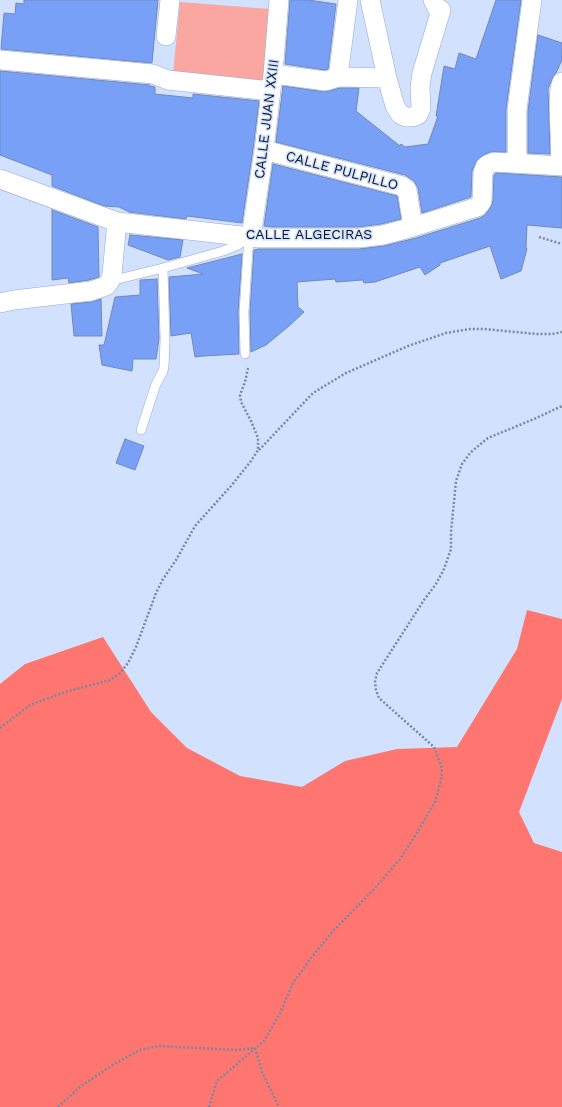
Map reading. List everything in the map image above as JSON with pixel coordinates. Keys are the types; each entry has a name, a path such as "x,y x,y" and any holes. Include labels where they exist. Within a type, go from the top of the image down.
{"street":[{"path":"166,36 170,0"},
{"name":"CALLE JUAN XXIII","path":"251,237 272,83 279,0"},
{"path":"338,77 348,0"},
{"path":"370,0 387,78 395,106 400,114 406,117 418,115 421,108 420,87 422,73 439,3"},
{"path":"517,163 517,110 532,0"},
{"path":"0,60 152,74 168,80 272,83 326,81 338,77 387,78"},
{"path":"561,166 559,104 562,82"},
{"name":"CALLE PULPILLO","path":"264,150 402,186 407,190 413,227"},
{"name":"CALLE ALGECIRAS","path":"0,179 117,222 251,237 359,238 383,235 477,207 482,201 483,172 486,166 494,162 561,166"},
{"path":"0,303 92,291 106,286 110,281 112,274 117,222"}],"lane":[{"path":"110,281 223,251 238,245 251,237"},
{"path":"245,354 244,312 248,250 251,237"},
{"path":"142,430 156,384 164,367 166,339 163,268"}],"path":[{"path":"539,237 562,244"},
{"path":"0,728 30,705 65,692 110,680 120,673 128,663 136,647 156,593 163,579 176,560 195,526 231,486 258,450 313,393 346,373 408,346 446,333 470,329 537,334 562,332"},
{"path":"245,354 248,370 240,395 241,402 258,438 258,450"},
{"path":"209,1107 216,1081 264,1041 280,1013 294,983 311,958 332,931 377,886 400,859 435,802 442,768 434,747 379,698 375,682 377,673 436,584 444,569 451,549 451,532 456,481 462,464 470,452 488,438 562,406"},
{"path":"58,1107 82,1086 114,1064 140,1050 159,1046 235,1050 255,1048"},
{"path":"255,1048 262,1072 278,1107"}],"shaded area":[{"path":"180,2 270,9 263,83 173,74"},
{"path":"527,610 562,619 562,699 519,812 534,843 562,852 562,1107 0,1107 0,684 25,664 103,637 151,712 187,748 240,776 302,787 345,761 397,749 457,747 517,649"}],"building":[{"path":"24,0 158,0 152,63 1,49 4,13 15,14 16,3 24,4"},
{"path":"290,0 308,0 336,4 328,69 325,70 285,64"},
{"path":"496,0 521,0 506,109 506,152 490,152 483,155 476,161 472,171 471,197 422,213 418,188 414,181 405,175 276,142 283,86 325,92 340,88 359,88 356,111 400,146 401,144 405,147 428,144 438,116 436,116 444,66 455,69 459,53 476,59"},
{"path":"538,35 562,43 562,60 548,89 550,154 528,153 528,111"},
{"path":"0,71 150,85 155,87 155,94 193,98 193,94 259,101 242,223 187,216 186,219 129,212 119,207 104,206 52,186 52,175 0,155"},
{"path":"273,164 397,196 401,219 381,224 358,227 264,226"},
{"path":"496,173 562,177 562,228 527,225 527,249 521,271 501,279 490,246 440,263 440,265 425,275 420,267 375,282 364,283 363,280 336,282 335,279 297,282 298,307 304,312 266,345 251,352 250,312 254,250 359,249 384,246 416,238 480,218 485,215 491,207 493,201 494,175"},
{"path":"52,210 98,227 99,277 69,283 68,278 52,280"},
{"path":"130,235 183,240 180,257 168,260 128,245"},
{"path":"242,254 238,312 239,354 195,357 191,333 171,336 169,277 203,274 187,268"},
{"path":"157,279 159,339 156,359 133,359 132,371 102,365 99,345 104,345 115,297 140,295 140,280"},
{"path":"101,299 102,336 74,336 71,304 92,302"},
{"path":"125,439 144,446 135,470 116,463"}]}
